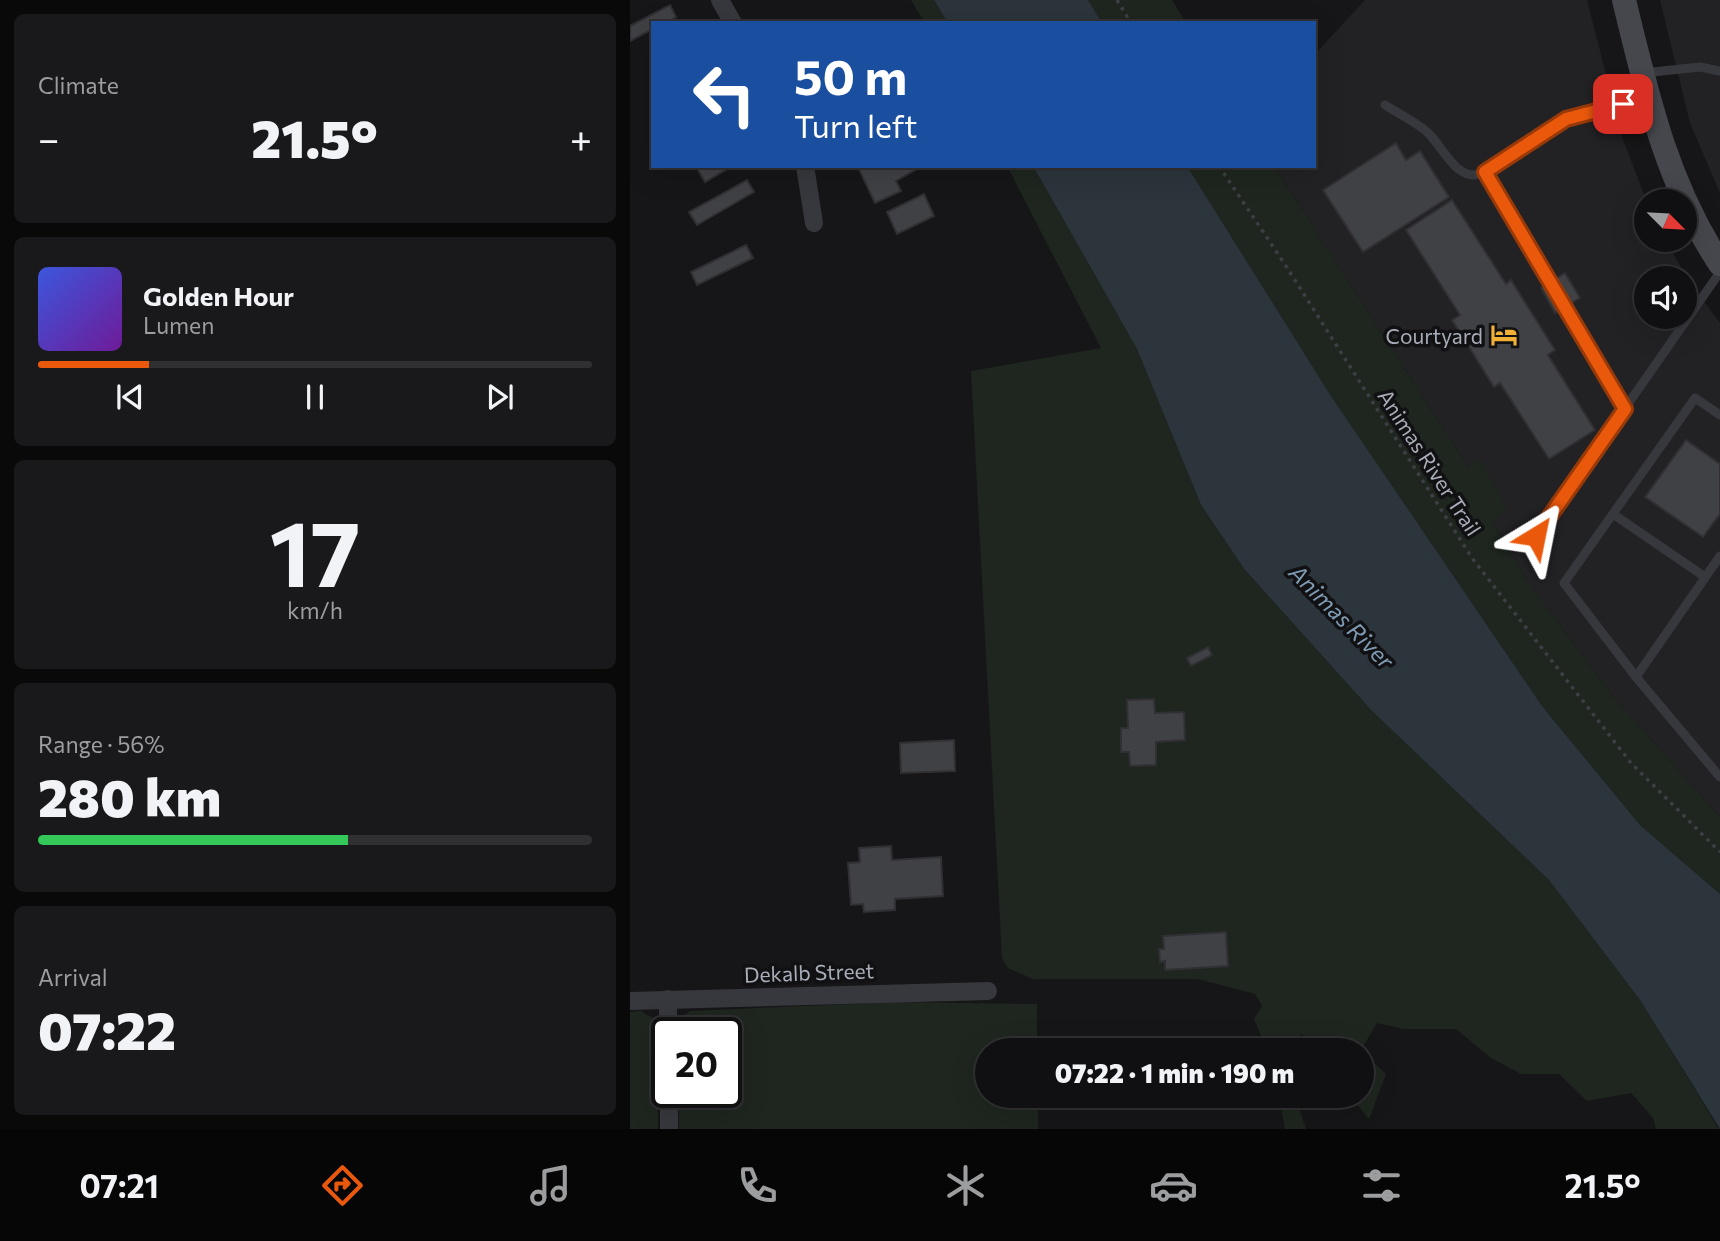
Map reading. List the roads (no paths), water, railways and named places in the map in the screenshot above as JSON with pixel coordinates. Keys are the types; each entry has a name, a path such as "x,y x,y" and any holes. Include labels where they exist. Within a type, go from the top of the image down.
{"main road":[{"path":"1624,0 1654,122 1679,187 1720,264"}],"street":[{"path":"720,0 732,21"},
{"path":"805,168 814,223"},
{"name":"Dekalb Street","path":"630,1001 988,991"},
{"path":"668,999 668,1017"},
{"path":"668,1108 669,1129"}],"lane":[{"path":"1642,74 1700,67 1720,71"},
{"path":"1385,105 1428,132 1459,170 1474,176 1485,172 1566,119 1648,98"},
{"path":"1485,172 1625,409"},
{"path":"1536,536 1720,272"},
{"path":"1720,415 1695,398 1564,583 1636,677 1720,777"},
{"path":"1613,514 1705,577"},
{"path":"1636,677 1720,556"}],"water":[{"path":"934,0 1088,0 1101,21 947,21"},
{"name":"Animas River","path":"1034,168 1188,168 1331,396 1542,706 1640,825 1720,894 1720,1129 1640,1000 1549,880 1371,710 1245,570 1201,505 1137,349"}],"place":[{"name":"Courtyard","path":"1504,335"}]}
